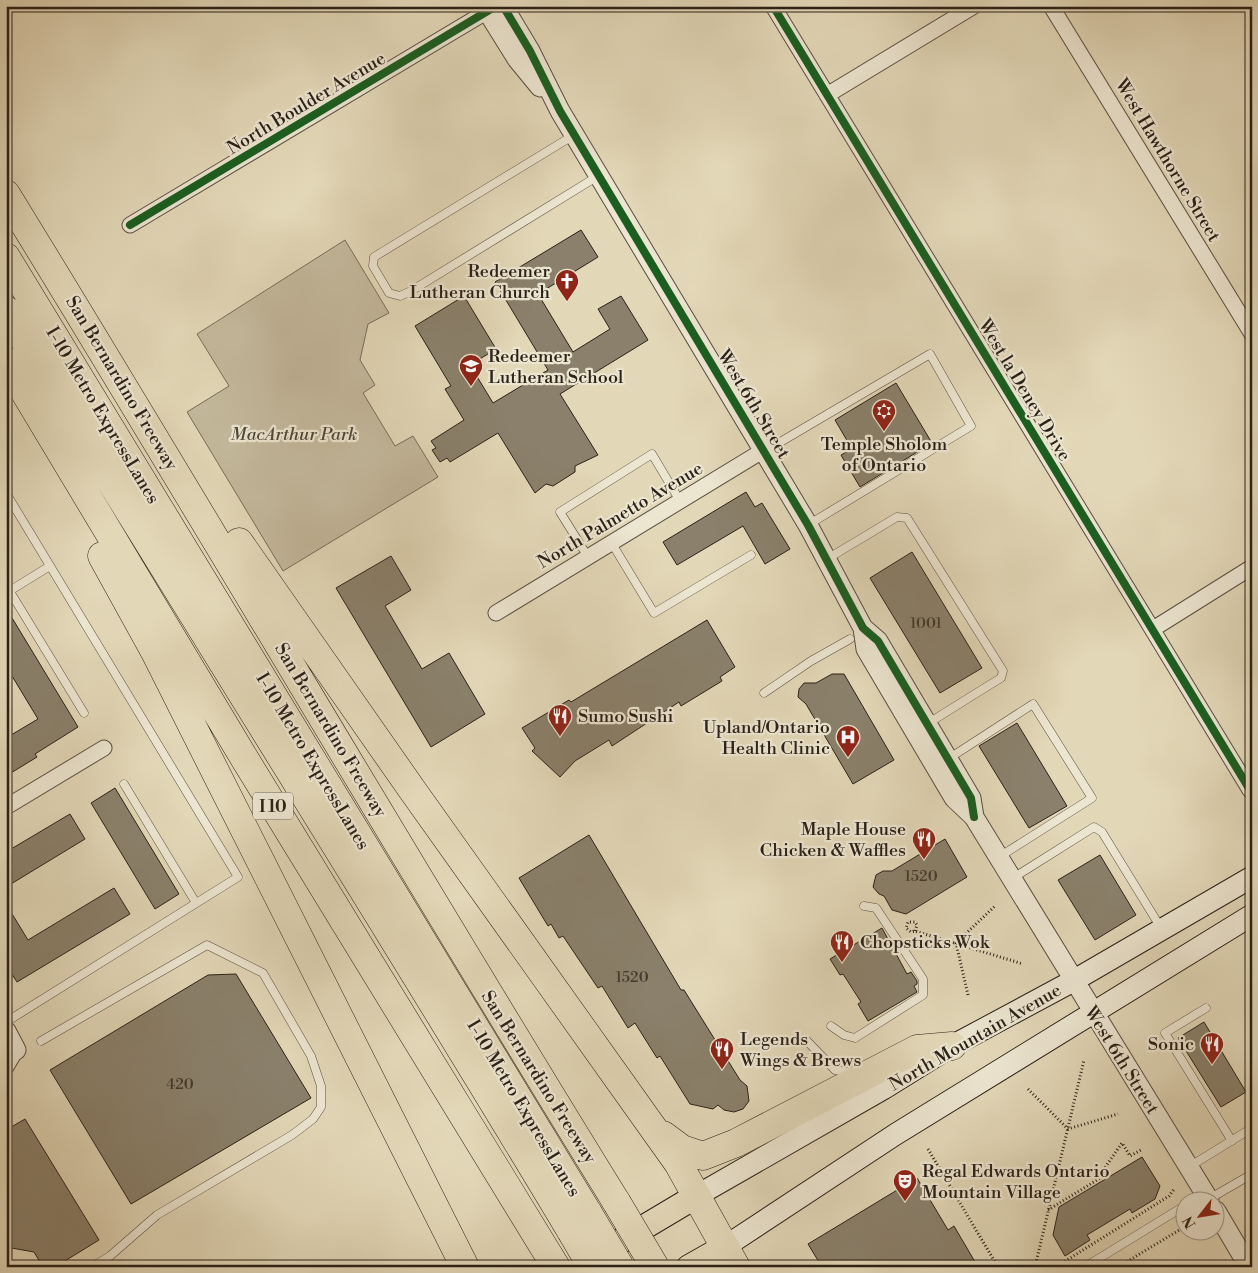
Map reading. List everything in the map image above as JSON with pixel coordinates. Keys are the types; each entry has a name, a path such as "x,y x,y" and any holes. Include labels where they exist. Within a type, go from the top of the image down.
{"highway":[{"name":"San Bernardino Freeway","path":"6,194 130,396 480,981 655,1267"},
{"name":"I-10 Metro ExpressLanes","path":"6,257 230,624 579,1222 592,1267"},
{"name":"I-10 Metro ExpressLanes","path":"6,310 168,577 447,1024 579,1222 620,1267"},
{"name":"I 10","path":"6,361 246,761 550,1257"},
{"path":"6,394 103,558 154,652 465,1267"},
{"path":"130,396 167,424 256,568 653,1128 698,1195 731,1256"},
{"path":"168,577 246,761"},
{"path":"230,624 480,981"},
{"path":"653,1128 682,1149 703,1156 736,1144 917,1049 952,1046"}],"main road":[{"name":"North Mountain Avenue","path":"698,1195 883,1090 952,1046 1073,981 1252,876"},
{"path":"689,1267 731,1256 896,1134 1252,915"},
{"path":"578,1267 698,1195"}],"street":[{"name":"West la Deney Drive","path":"773,6 1250,790"},
{"path":"827,95 974,6"},
{"name":"West Hawthorne Street","path":"1052,6 1252,334"},
{"name":"West 6th Street","path":"493,8 517,59 560,111 808,524 827,559 857,634 916,730 935,767 954,798 974,817 1000,857 1073,981 1202,1190"},
{"name":"North Boulder Avenue","path":"130,225 493,8"},
{"name":"North Palmetto Avenue","path":"496,613 764,450"},
{"path":"1153,629 1252,567"},
{"name":"West 6th Street","path":"857,634 878,641 972,798 974,817"},
{"path":"6,807 104,748"},
{"path":"6,1031 16,1050 6,1067"},
{"name":"West 6th Street","path":"1226,1229 1250,1267"}],"lane":[{"path":"574,135 374,257 374,266 389,292 400,296 412,291 598,175"},
{"path":"764,450 930,354 971,426 808,524"},
{"path":"588,557 560,512 652,454 680,501"},
{"path":"6,493 238,877 6,1022"},
{"path":"827,559 897,517 907,518 1003,671 1001,678 927,724"},
{"path":"611,542 654,613 752,555"},
{"path":"50,566 7,589 84,713"},
{"path":"764,693 810,661 857,634"},
{"path":"948,759 1033,704 1092,798 1000,857"},
{"path":"124,784 196,903"},
{"path":"1013,878 1094,827 1102,832 1162,930"},
{"path":"831,1026 844,1035 855,1038 923,995 923,979 885,919 876,908 864,906"},
{"path":"41,1041 207,945 263,973 311,1056 321,1086 321,1108 313,1119 292,1135 157,1215 110,1256 92,1267"},
{"path":"1206,1008 1165,1033 1232,1140"},
{"path":"806,1040 835,1070 868,1075"},
{"path":"1189,1167 1252,1128"},
{"path":"1225,1190 1252,1174"},
{"path":"1084,1267 1176,1211"}],"path":[{"path":"956,943 994,906"},
{"path":"914,931 1023,964"},
{"path":"956,943 968,995"},
{"path":"1035,1267 1084,1060"},
{"path":"1028,1089 1068,1128"},
{"path":"1068,1128 1118,1114"},
{"path":"1048,1210 1107,1174 1104,1169 1122,1143 1130,1156 1141,1150"},
{"path":"928,1149 998,1267"},
{"path":"1056,1267 1170,1196 1175,1188"},
{"path":"1118,1267 1176,1232"}],"green space":[{"name":"MacArthur Park","path":"345,240 389,313 368,324 360,360 375,385 363,393 395,446 413,436 438,477 283,571 187,412 229,386 197,334"}],"building":[{"path":"581,230 598,257 538,294 573,352 610,329 598,309 621,296 648,340 560,394 598,455 575,466 575,472 553,486 546,484 535,493 498,433 450,462 447,458 440,462 432,450 436,448 431,441 464,420 445,389 451,386 415,326 464,296 496,349 470,365 493,403 548,370 495,282"},
{"name":"Temple Sholom of Ontario","path":"896,383 932,443 860,487 841,455 852,449 835,420"},
{"path":"746,492 755,507 762,503 790,549 765,564 743,526 677,565 663,542"},
{"path":"912,552 982,668 940,693 870,578"},
{"path":"391,556 411,590 385,606 422,669 449,653 485,714 431,747 336,588"},
{"path":"6,608 78,727 35,754 37,757 6,776 6,738 38,719 6,666"},
{"path":"707,620 735,667 720,677 722,681 681,706 679,702 612,746 609,740 575,761 560,777 532,751 535,748 522,728 569,700 571,702"},
{"path":"832,674 844,674 894,760 853,784 806,704 798,697 799,689 804,683 816,683"},
{"path":"1017,723 1067,806 1029,828 979,746"},
{"path":"115,788 179,894 155,909 91,803"},
{"path":"70,814 85,839 6,887 6,852"},
{"path":"589,835 681,990 684,990 740,1080 747,1086 749,1101 743,1109 734,1112 724,1110 718,1105 713,1109 690,1104 660,1056 657,1058 635,1023 628,1028 602,986 598,988 563,936 559,938 551,924 548,926 519,878"},
{"path":"945,839 967,877 906,914 892,910 884,896 879,894 873,887 876,875 883,871 892,871"},
{"path":"1100,855 1136,915 1095,940 1058,880"},
{"path":"114,888 130,914 17,982 6,965 6,904 28,940"},
{"path":"882,928 907,974 911,972 917,981 917,984 914,986 917,992 868,1021 858,1004 861,1002 843,974 840,975 830,959"},
{"path":"236,974 311,1098 131,1204 50,1070 208,975"},
{"name":"Sonic","path":"1204,1022 1246,1092 1221,1107 1178,1038"},
{"path":"25,1119 99,1240 55,1267 43,1267 34,1252 6,1247 6,1130"},
{"path":"1142,1157 1160,1186 1155,1199 1132,1213 1130,1209 1087,1235 1090,1240 1065,1256 1053,1235 1059,1207"},
{"name":"Regal Edwards Ontario Mountain Village","path":"917,1178 948,1230 954,1226 978,1267 822,1267 808,1244"}],"cycle path":[{"path":"130,225 496,6"},
{"path":"503,6 530,51 560,111 808,525 863,628 878,641 971,798 974,817"},
{"path":"773,6 1250,790"}],"place":[{"name":"Redeemer Lutheran Church","path":"567,302"},
{"name":"Redeemer Lutheran School","path":"471,387"},
{"name":"Temple Sholom of Ontario","path":"884,432"},
{"name":"Sumo Sushi","path":"560,737"},
{"name":"Upland/Ontario Health Clinic","path":"848,758"},
{"name":"Maple House Chicken & Waffles","path":"924,860"},
{"name":"Chopsticks Wok","path":"842,963"},
{"name":"Sonic","path":"1212,1065"},
{"name":"Legends Wings & Brews","path":"722,1070"},
{"name":"Regal Edwards Ontario Mountain Village","path":"905,1202"}]}
